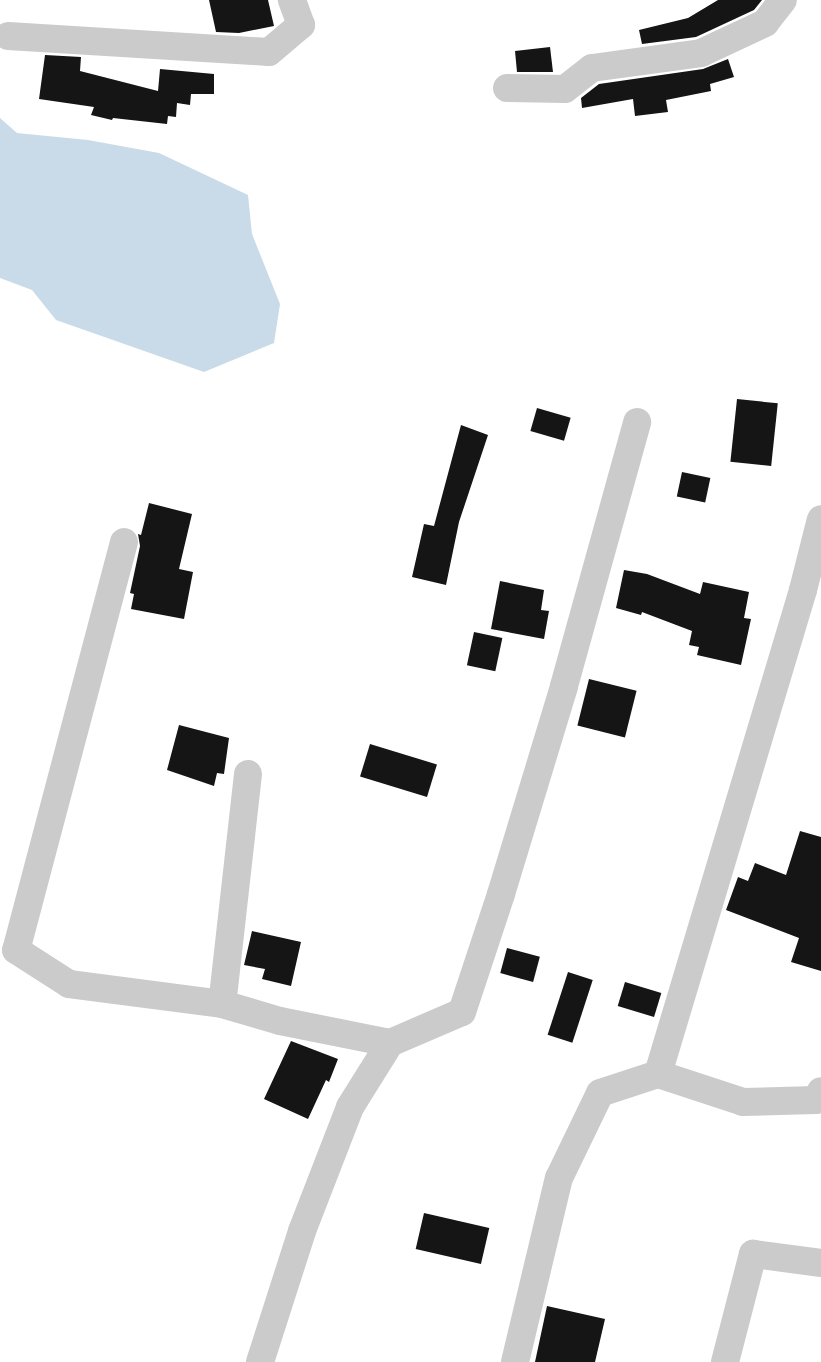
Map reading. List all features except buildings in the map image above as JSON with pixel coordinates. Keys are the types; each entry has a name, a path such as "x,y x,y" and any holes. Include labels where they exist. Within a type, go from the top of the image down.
{"street":[{"path":"8,36 269,52 301,25 292,0"},
{"path":"508,88 565,89 592,68 701,53 765,23 783,0"},
{"path":"260,1362 302,1231 349,1107 390,1043 462,1012 564,686 637,422"},
{"path":"658,1074 803,590 821,519"},
{"path":"124,542 16,950 69,984 222,1004 280,1021 390,1043"},
{"path":"222,1004 248,774"},
{"path":"515,1362 559,1178 600,1093 658,1074 743,1102 816,1100 821,1091"},
{"path":"725,1362 752,1254 821,1264"}],"water":[{"path":"0,118 17,133 88,140 159,153 248,195 252,234 280,304 274,343 204,372 56,320 32,290 0,278"}]}
